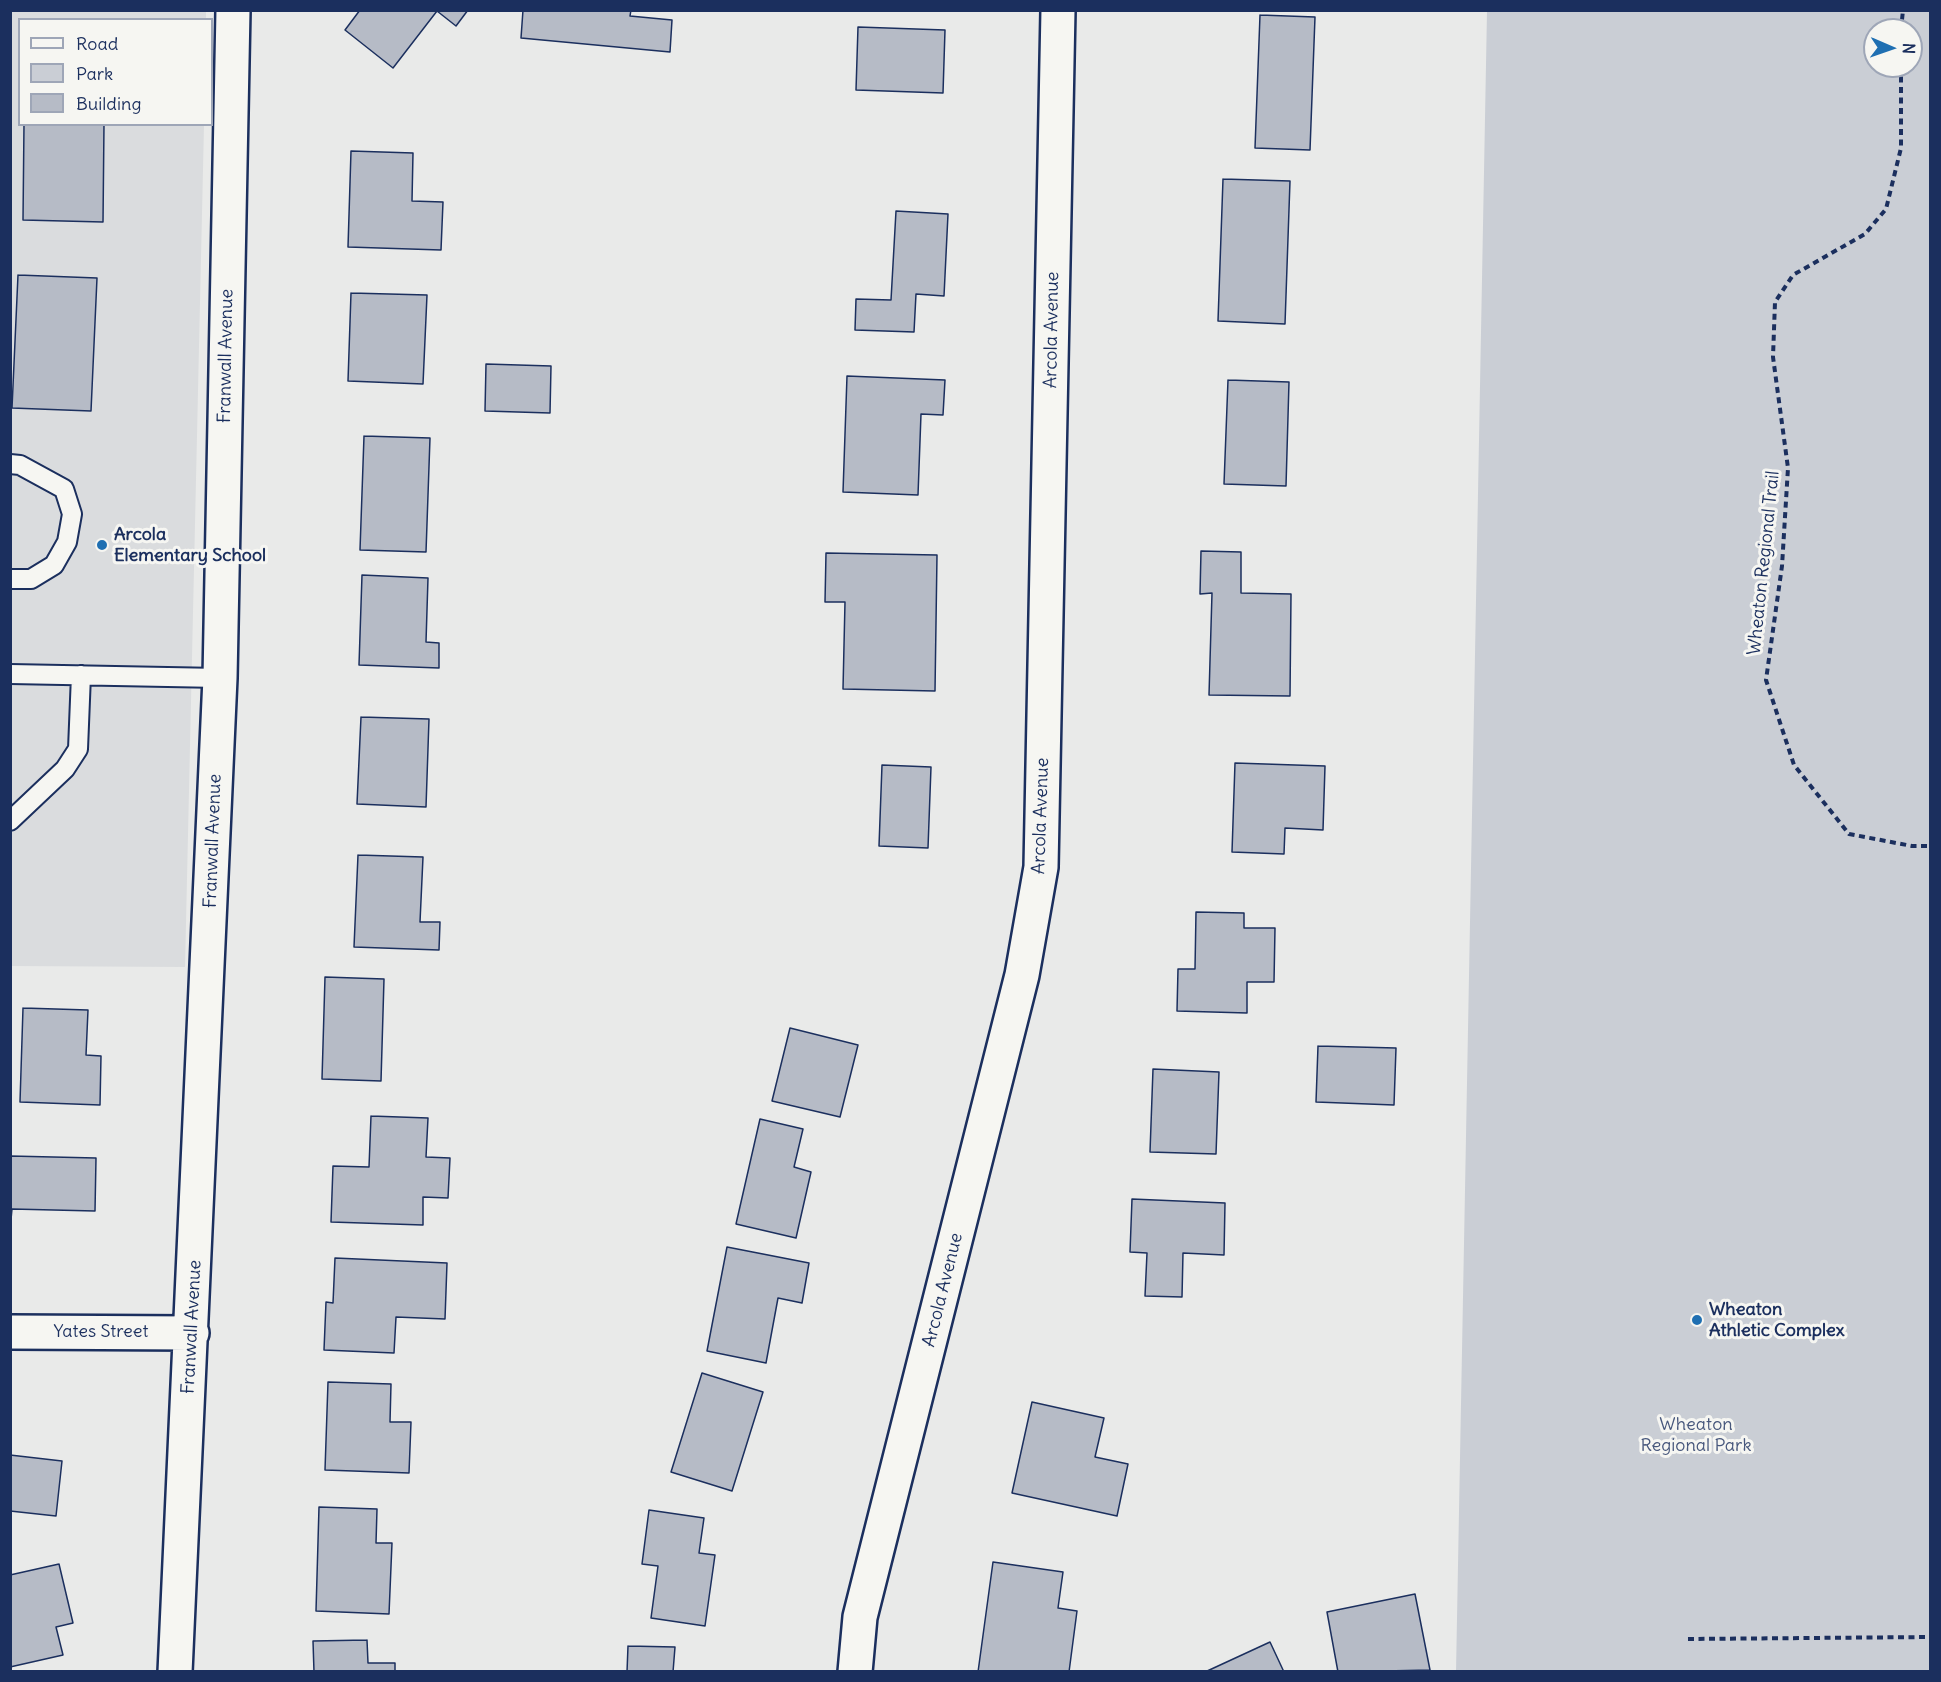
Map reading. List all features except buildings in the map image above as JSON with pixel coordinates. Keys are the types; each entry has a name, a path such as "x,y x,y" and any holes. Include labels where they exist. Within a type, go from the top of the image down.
{"street":[{"name":"Franwall Avenue","path":"175,1671 220,678 233,10"},
{"name":"Arcola Avenue","path":"855,1671 860,1617 1022,975 1041,867 1058,10"},
{"name":"Yates Street","path":"10,1332 192,1333"}],"lane":[{"path":"10,464 20,465 64,489 72,514 67,542 54,565 31,579 10,579"},
{"path":"10,674 220,678"},
{"path":"10,821 65,769 78,749 81,675"}],"path":[{"name":"Wheaton Regional Trail","path":"1901,78 1901,148 1886,209 1865,234 1793,275 1775,302 1773,357 1788,468 1782,566 1766,680 1794,765 1849,834 1912,846 1930,846"},
{"path":"1688,1639 1930,1637"}],"shaded area":[{"name":"Arcola Elementary School","path":"11,11 206,11 206,18 18,18 18,126 204,126 185,967 11,966"}],"green space":[{"name":"Wheaton Regional Park","path":"1487,11 1930,11 1930,1671 1456,1671"}],"place":[{"name":"Arcola Elementary School","path":"102,545"},
{"name":"Wheaton Athletic Complex","path":"1697,1320"}]}
